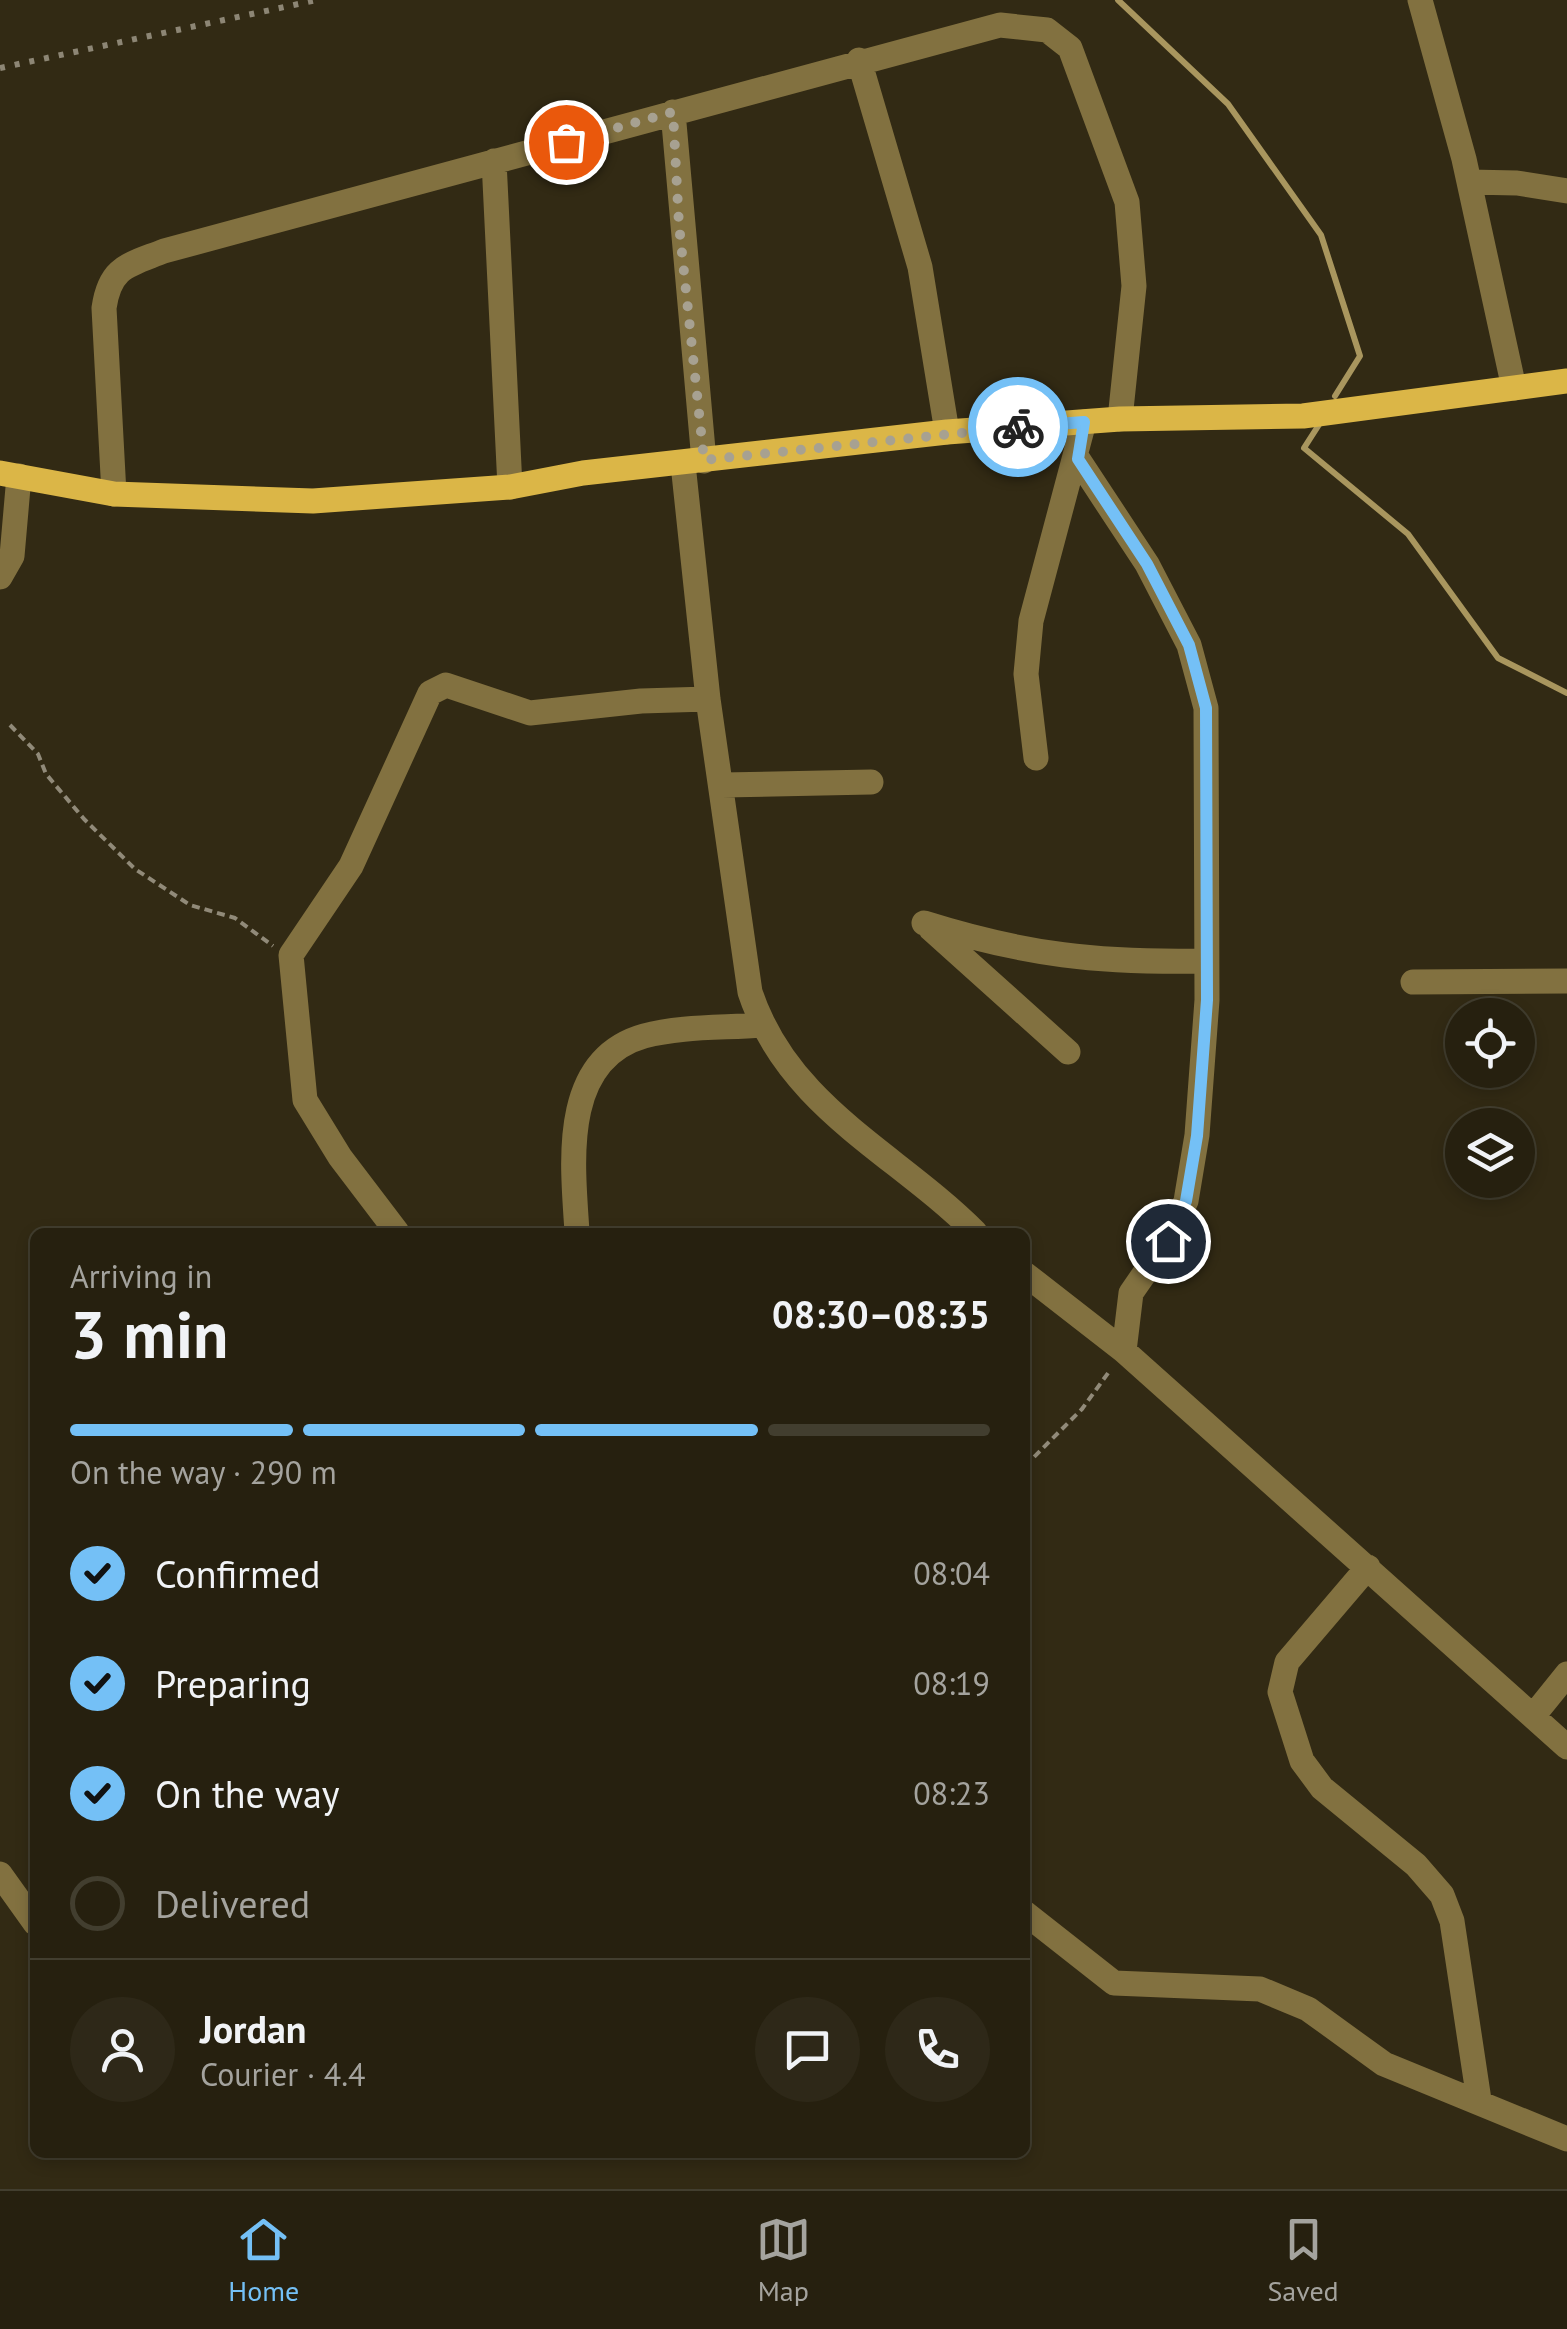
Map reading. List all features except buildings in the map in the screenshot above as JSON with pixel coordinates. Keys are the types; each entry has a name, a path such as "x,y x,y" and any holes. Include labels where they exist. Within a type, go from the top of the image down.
{"main road":[{"path":"9,475 114,494 314,502 510,487 583,472 947,432 1120,419 1303,416 1567,381"}],"street":[{"path":"1420,0 1469,182 1514,388"},
{"path":"114,494 104,308 107,287 118,270 164,251 859,60 1000,25 1047,30 1070,48 1127,202 1134,245 1131,324 1120,419"},
{"path":"859,60 920,267 947,432"},
{"path":"673,112 708,699 750,992 761,1025 794,1077 864,1144 970,1228"},
{"path":"494,161 510,487"},
{"path":"1469,182 1517,183 1567,191"},
{"path":"1036,758 1026,674 1030,621 1078,459 1084,422"},
{"path":"1078,459 1147,564 1199,670 1208,749 1205,961 1197,1136 1186,1201 1168,1241 1130,1293 1124,1352"},
{"path":"0,577 12,556 9,475"},
{"path":"394,1228 322,1131 305,1100 290,955 351,866 430,693 446,686 530,713 641,700 708,699"},
{"path":"722,785 871,782"},
{"path":"1068,1052 924,923 1002,948 1066,958 1116,963 1205,961"},
{"path":"1413,982 1567,981"},
{"path":"577,1228 573,1131 587,1086 602,1064 622,1046 644,1036 761,1025"},
{"path":"1030,1278 1124,1352 1567,1747"},
{"path":"1368,1567 1286,1662 1280,1678 1286,1723 1302,1761 1322,1788 1438,1884 1452,1921 1479,2100"},
{"path":"1534,1715 1567,1674"},
{"path":"0,1874 30,1916"},
{"path":"1030,1917 1114,1983 1260,1989 1308,2010 1384,2064 1567,2139"}],"path":[{"path":"10,725 38,754 46,774 84,819 135,869 190,904 235,918 262,941 290,955"},
{"path":"1030,1461 1082,1409 1124,1352"}],"waterway":[{"path":"1118,0 1228,104 1321,235 1360,356 1335,396"},
{"path":"1322,420 1304,448 1408,534 1498,658 1567,693"}],"railway":[{"path":"0,68 317,0"}],"way so far":[{"path":"566,142 673,112 679,225 704,460 1018,427"}],"route":[{"path":"1018,427 1084,422 1078,459 1147,564 1199,670 1208,749 1207,1000 1197,1136 1186,1201 1168,1241"}]}
